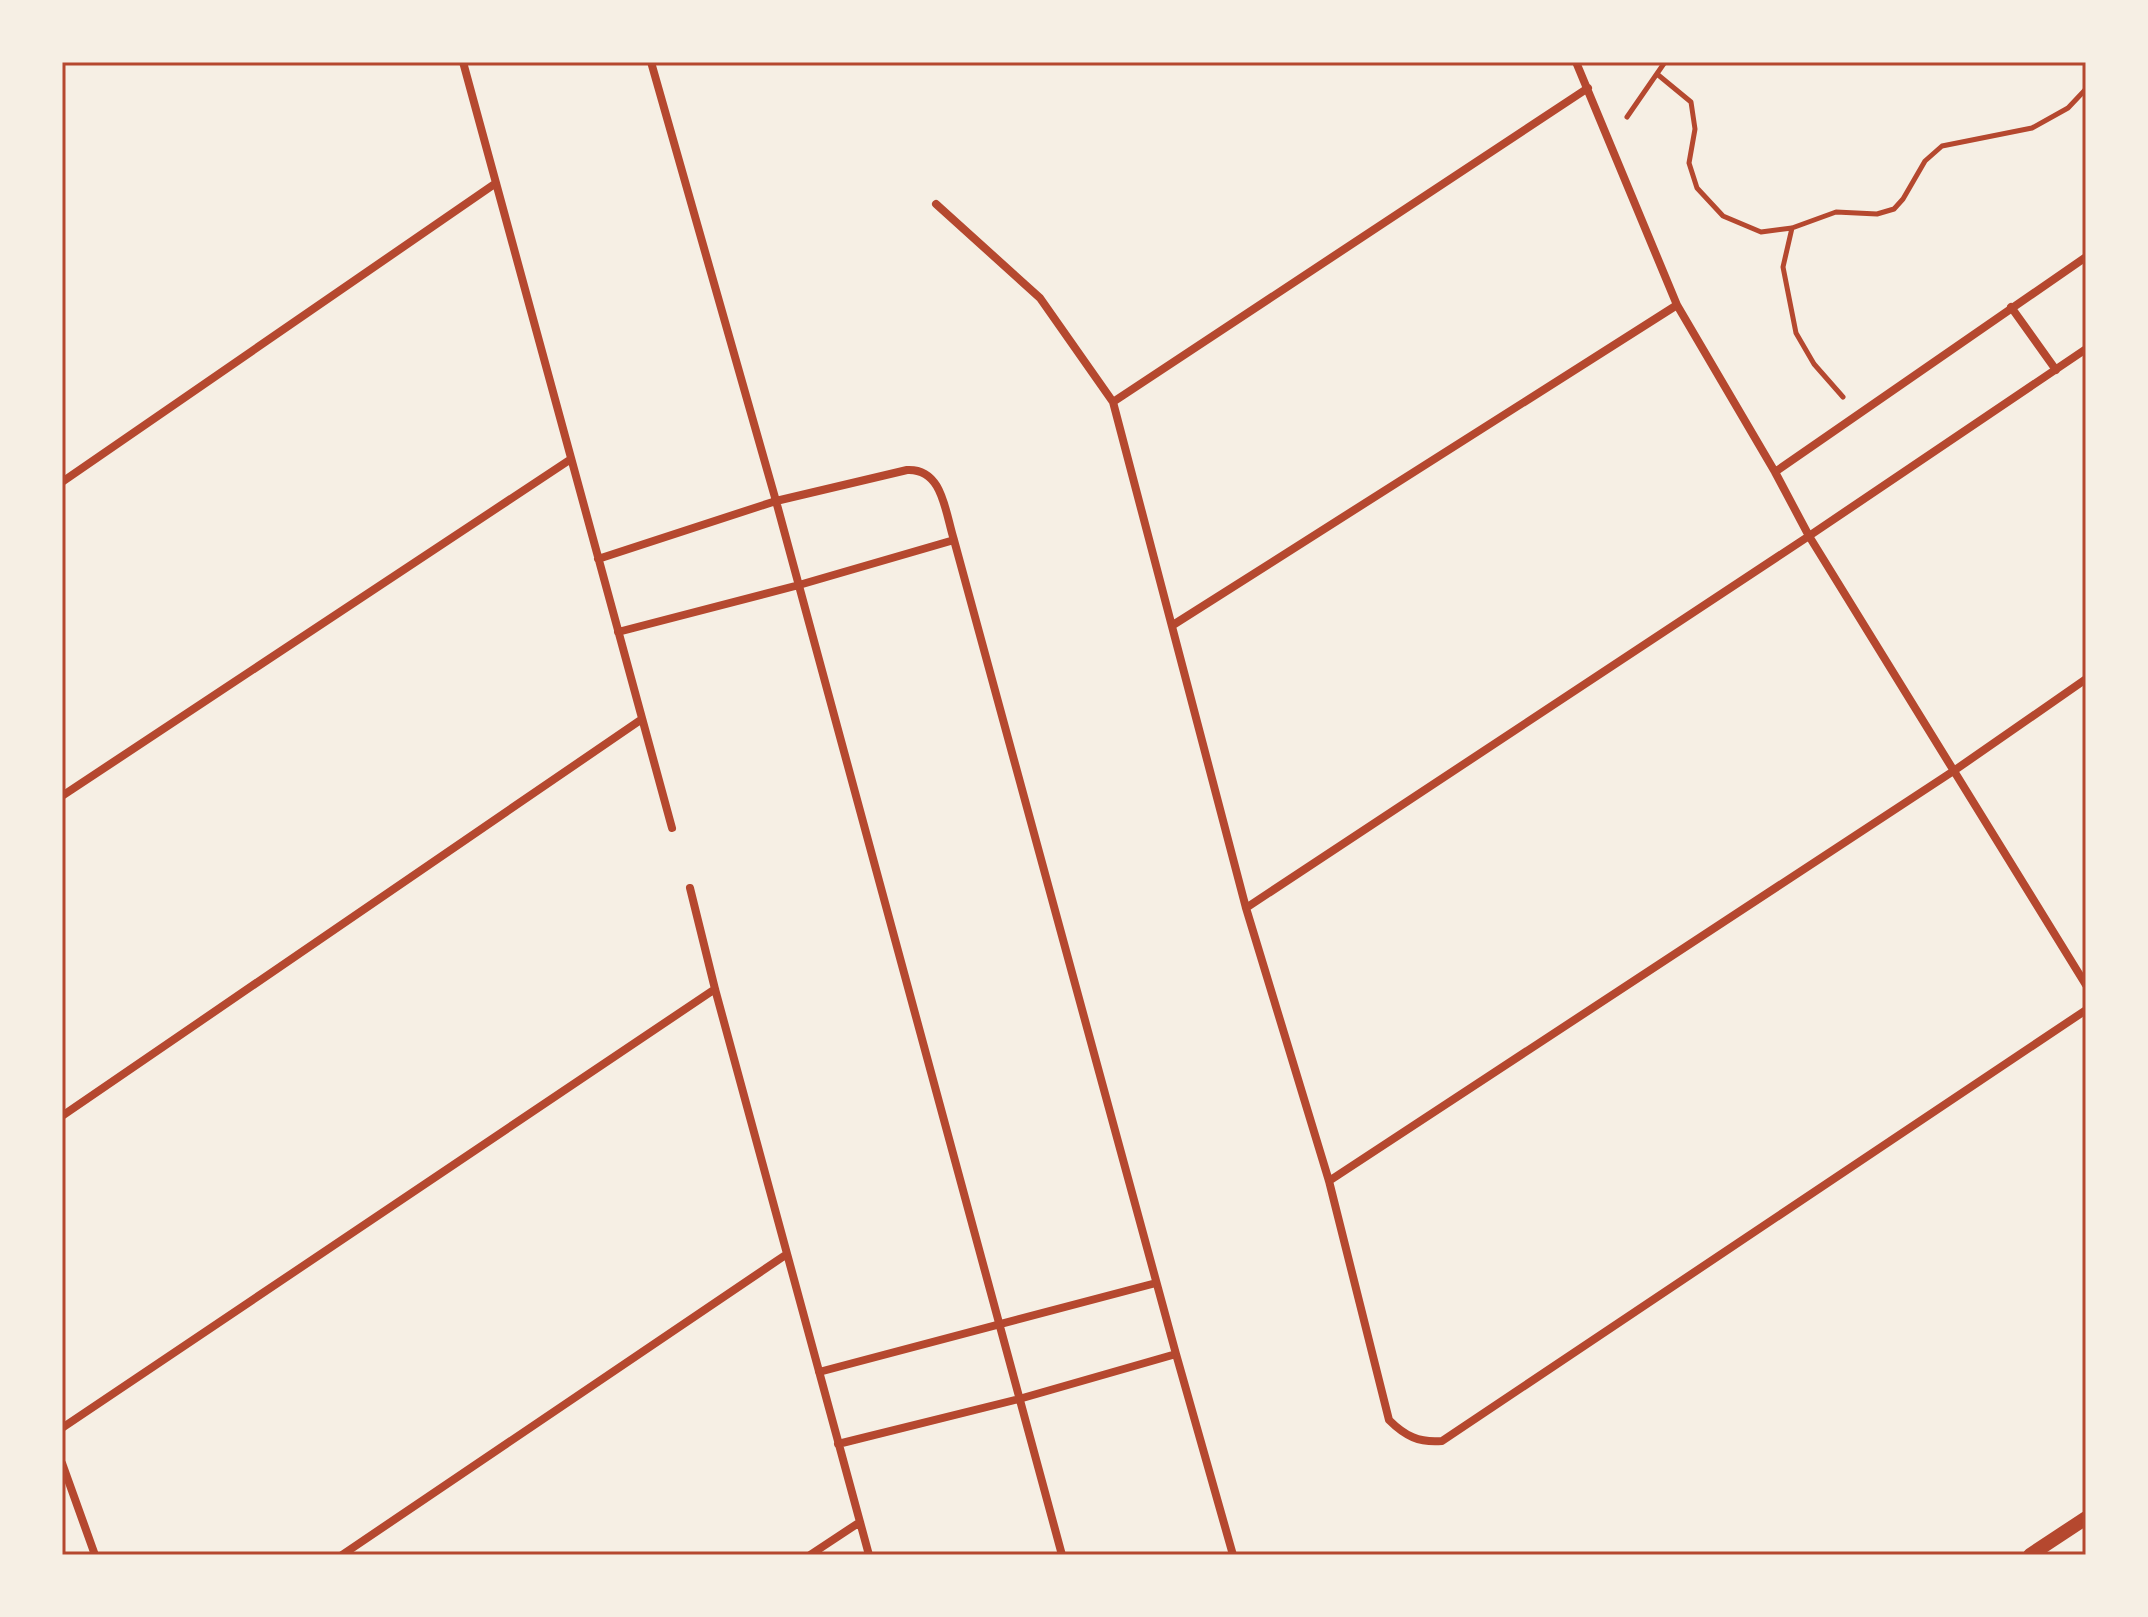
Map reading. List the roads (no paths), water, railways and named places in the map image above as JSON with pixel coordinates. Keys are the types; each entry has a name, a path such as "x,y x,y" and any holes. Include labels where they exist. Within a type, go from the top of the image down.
{"street":[{"path":"463,62 672,828"},
{"path":"651,62 776,501 1062,1555"},
{"path":"1576,62 1677,305 1809,536 2086,985"},
{"path":"1113,402 1588,88"},
{"path":"62,482 496,183"},
{"path":"936,204 1040,298 1113,402 1246,908 1329,1181 1389,1420 1402,1433 1426,1443 1442,1441 2086,1010"},
{"path":"1775,472 2086,257"},
{"path":"1173,625 1677,305"},
{"path":"2011,307 2056,370"},
{"path":"1246,908 2086,349"},
{"path":"62,796 571,459"},
{"path":"598,559 776,501 907,470 920,470 937,484 1233,1555"},
{"path":"618,632 799,585 954,540"},
{"path":"1329,1181 1955,770 2086,679"},
{"path":"62,1116 642,719"},
{"path":"690,888 869,1555"},
{"path":"62,1428 715,989"},
{"path":"342,1555 787,1254"},
{"path":"819,1372 1156,1283"},
{"path":"838,1444 1019,1399 1176,1354"},
{"path":"62,1463 95,1555"},
{"path":"2030,1555 2086,1518"},
{"path":"810,1555 860,1522"}]}
